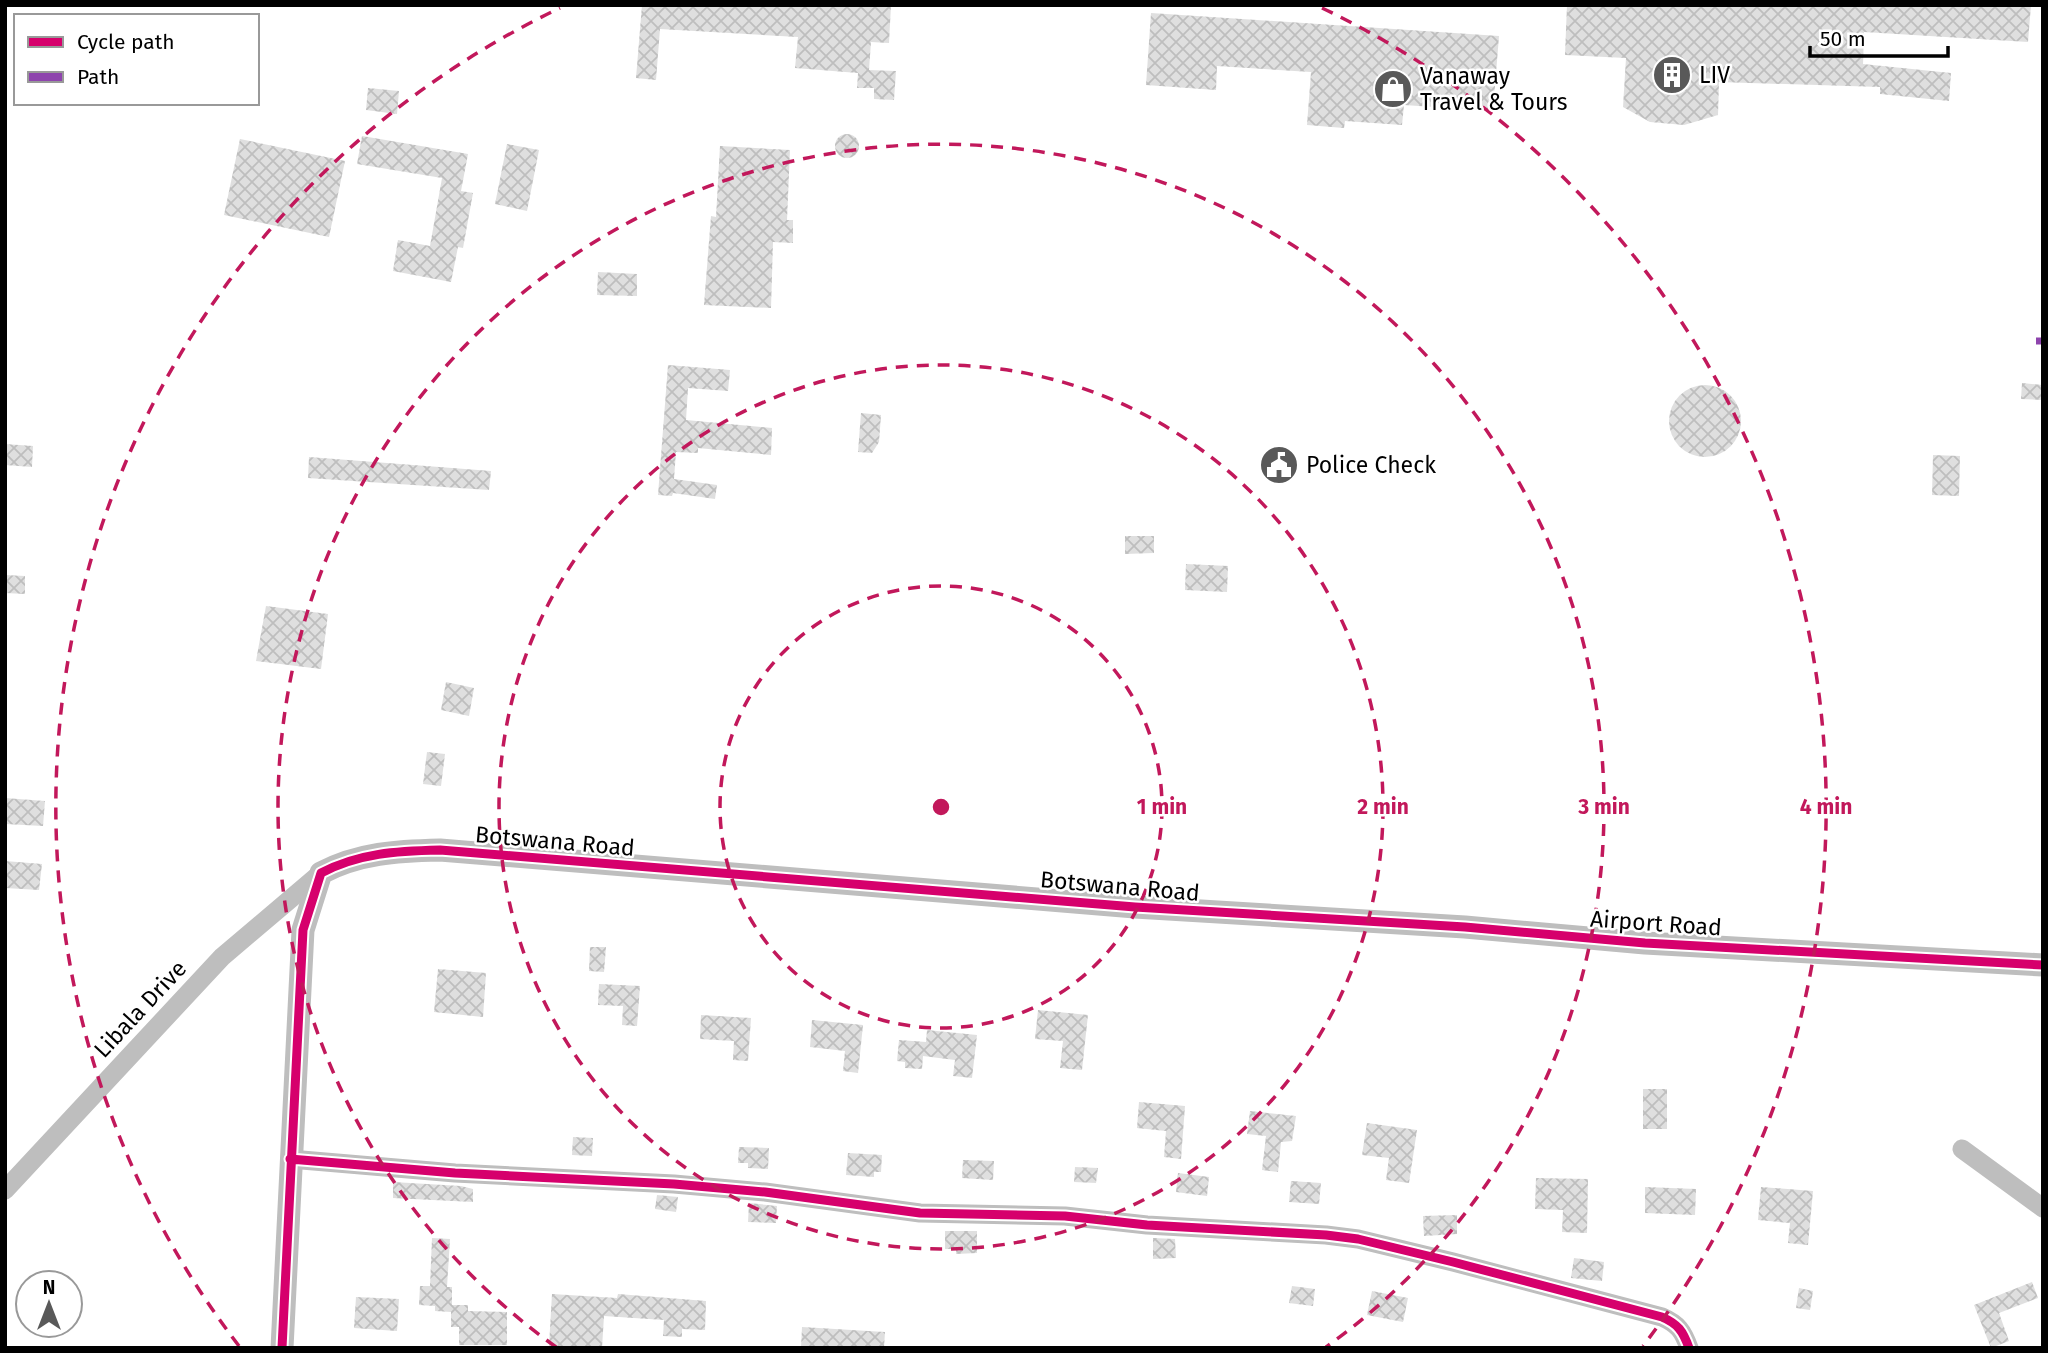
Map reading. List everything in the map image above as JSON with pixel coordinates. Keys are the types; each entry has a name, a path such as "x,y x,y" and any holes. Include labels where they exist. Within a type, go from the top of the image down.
{"street":[{"name":"Botswana Road","path":"321,873 346,859 373,854 440,850 1266,916"},
{"path":"282,1348 303,929 321,873"},
{"name":"Libala Drive","path":"5,1189 222,957 321,873"},
{"name":"Airport Road","path":"1266,916 1465,927 1645,943 2043,965"},
{"path":"1962,1149 2043,1208"},
{"path":"290,1159 455,1173 674,1184 765,1192 920,1213 1065,1216 1156,1226 1358,1239 1662,1317 1675,1323 1683,1331 1689,1348"}],"building":[{"path":"642,5 891,5 889,43 871,42 869,70 896,71 894,100 874,99 874,88 857,88 858,73 795,68 798,37 660,29 656,80 636,78"},
{"name":"LIV","path":"1567,5 2031,5 2028,42 1864,32 1863,64 1951,73 1949,101 1880,94 1880,87 1719,82 1718,115 1684,125 1650,122 1623,107 1626,58 1565,55"},
{"path":"1151,13 1499,36 1493,111 1404,105 1402,125 1345,121 1344,128 1307,125 1311,72 1217,66 1216,90 1146,85"},
{"path":"368,88 399,91 397,114 366,110"},
{"path":"847,134 856,137 859,146 856,155 847,158 838,155 835,146 838,137"},
{"path":"362,136 468,154 461,191 473,193 463,248 458,247 451,282 393,271 398,240 430,246 442,178 357,164"},
{"path":"240,139 345,161 329,237 224,215"},
{"path":"507,144 539,150 527,211 495,204"},
{"path":"720,146 790,150 787,220 793,220 793,243 773,242 771,308 704,305 711,216 716,217"},
{"path":"598,272 637,274 637,296 597,295"},
{"path":"668,365 730,370 728,391 688,388 686,420 772,428 771,455 698,448 698,453 676,452 674,479 717,485 715,499 673,493 672,496 658,495"},
{"path":"2022,383 2043,385 2043,400 2021,399"},
{"path":"1705,385 1725,391 1735,401 1741,421 1735,441 1725,451 1705,457 1685,451 1675,441 1669,421 1675,401 1685,391"},
{"path":"861,413 881,415 879,442 872,453 858,452"},
{"path":"5,444 33,446 32,467 5,465"},
{"path":"1933,455 1960,456 1959,496 1932,495"},
{"path":"309,457 491,471 489,490 308,478"},
{"path":"1125,536 1154,536 1154,553 1125,554"},
{"path":"1186,564 1228,566 1227,592 1185,590"},
{"path":"5,575 25,576 25,594 5,593"},
{"path":"266,606 328,614 321,669 256,661"},
{"path":"446,682 474,688 469,716 441,710"},
{"path":"427,752 445,754 441,786 423,784"},
{"path":"5,798 45,801 43,826 5,824"},
{"path":"5,861 42,864 39,890 5,888"},
{"path":"590,947 606,947 604,972 589,971"},
{"path":"438,969 486,973 483,1017 434,1012"},
{"path":"599,984 640,986 637,1026 622,1025 623,1006 598,1005"},
{"path":"1038,1010 1088,1015 1082,1070 1060,1068 1063,1041 1035,1039"},
{"path":"701,1015 751,1018 748,1061 733,1060 734,1041 700,1039"},
{"path":"812,1020 863,1025 858,1073 843,1071 845,1051 810,1047"},
{"path":"927,1030 977,1035 972,1078 953,1076 955,1060 923,1056 922,1069 905,1068 905,1062 897,1061 899,1040 926,1042"},
{"path":"1643,1089 1667,1089 1667,1129 1643,1129"},
{"path":"1139,1102 1185,1106 1181,1159 1164,1157 1166,1131 1137,1128"},
{"path":"1250,1111 1296,1116 1292,1141 1281,1142 1278,1172 1262,1170 1266,1136 1247,1134"},
{"path":"1367,1123 1417,1130 1409,1183 1386,1180 1389,1158 1362,1155"},
{"path":"573,1137 593,1138 592,1156 572,1155"},
{"path":"739,1147 769,1148 768,1169 748,1168 748,1163 738,1163"},
{"path":"848,1153 882,1155 881,1172 874,1172 874,1177 846,1175"},
{"path":"963,1160 994,1161 993,1180 962,1178"},
{"path":"1075,1167 1098,1168 1096,1183 1074,1182"},
{"path":"1178,1173 1209,1177 1207,1196 1176,1192"},
{"path":"1536,1178 1588,1179 1587,1233 1562,1232 1563,1210 1535,1209"},
{"path":"1291,1181 1321,1183 1319,1204 1289,1202"},
{"path":"393,1182 473,1189 473,1202 393,1198"},
{"path":"1645,1187 1696,1189 1695,1215 1645,1213"},
{"path":"1761,1187 1813,1191 1808,1245 1788,1243 1790,1223 1758,1220"},
{"path":"657,1195 678,1197 676,1212 655,1209"},
{"path":"749,1203 777,1206 776,1223 748,1222"},
{"path":"1457,1215 1457,1234 1424,1236 1423,1216"},
{"path":"945,1231 977,1231 977,1253 956,1254 956,1249 945,1249"},
{"path":"432,1238 450,1239 447,1287 452,1287 452,1305 468,1305 468,1311 507,1312 507,1345 459,1345 459,1327 451,1327 451,1312 435,1311 435,1306 419,1305 420,1286 430,1286"},
{"path":"1153,1238 1175,1239 1176,1258 1153,1259"},
{"path":"1574,1258 1604,1262 1602,1281 1571,1278"},
{"path":"2032,1282 2038,1298 1999,1313 2009,1341 1991,1348 1974,1305"},
{"path":"1292,1286 1315,1289 1313,1306 1289,1303"},
{"path":"1799,1288 1813,1291 1810,1310 1796,1308"},
{"path":"1372,1291 1408,1298 1403,1322 1367,1315"},
{"path":"552,1294 617,1298 618,1294 706,1301 705,1330 682,1329 682,1337 663,1336 664,1320 604,1316 602,1348 549,1346"},
{"path":"356,1297 399,1299 397,1331 354,1328"},
{"path":"802,1327 885,1332 884,1348 801,1348"}],"marked path":[{"path":"2036,341 2043,341"}],"cycle path":[{"path":"282,1348 303,930 321,873 364,857 393,852 440,850 1135,907 1465,927 1645,943 2043,965"},
{"path":"290,1159 455,1173 674,1184 765,1192 920,1213 1065,1216 1147,1225 1358,1239 1662,1317 1679,1329 1689,1348"}],"place":[{"name":"LIV","path":"1672,75"},
{"name":"Vanaway Travel & Tours","path":"1393,89"},
{"name":"Police Check","path":"1279,465"}]}
